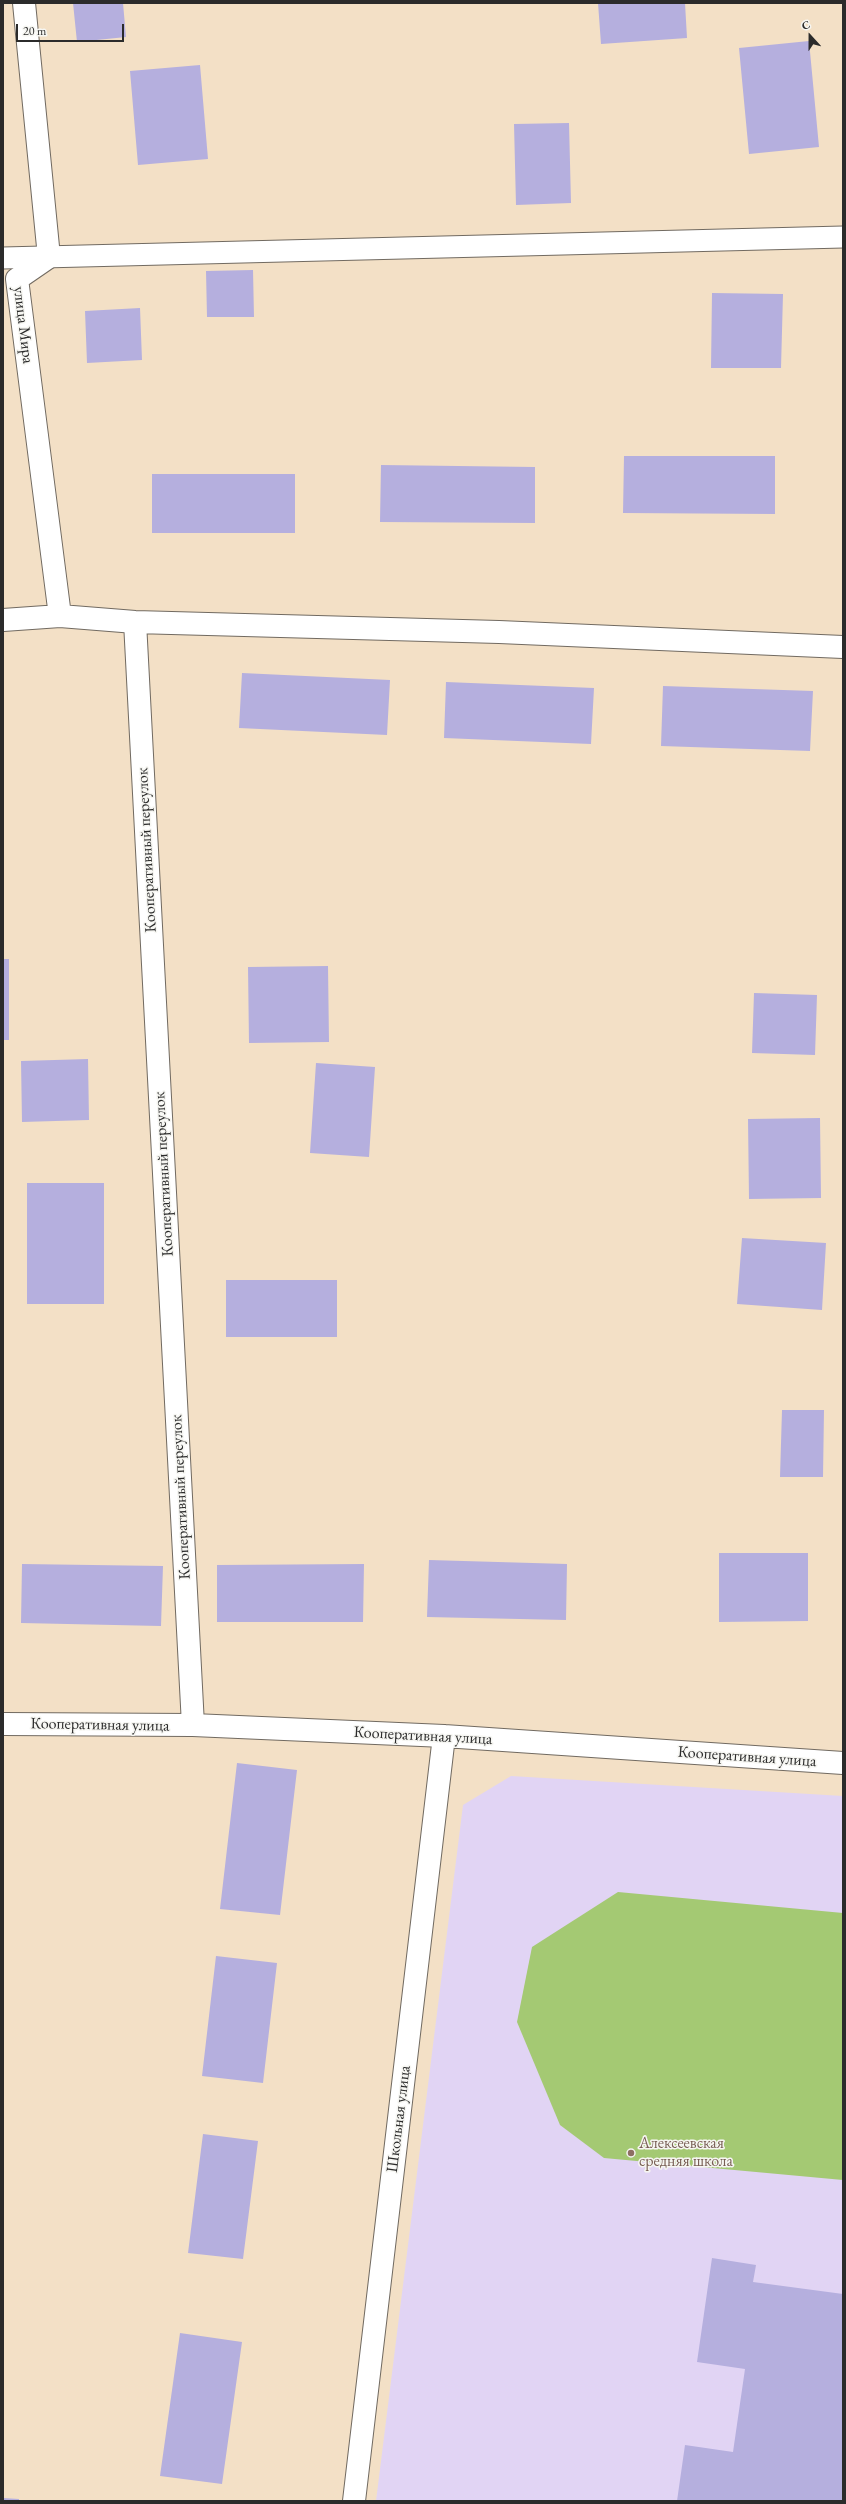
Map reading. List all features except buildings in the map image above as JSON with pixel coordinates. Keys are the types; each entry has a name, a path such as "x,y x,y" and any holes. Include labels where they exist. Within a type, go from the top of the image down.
{"street":[{"path":"24,3 49,257"},
{"name":"улица Мира","path":"49,257 16,279 60,616"},
{"path":"3,620 60,616 135,622 499,632 843,647"},
{"name":"Кооперативный переулок","path":"135,622 193,1726"},
{"name":"Кооперативная улица","path":"3,1724 193,1726 444,1736 843,1764"},
{"name":"Школьная улица","path":"354,2501 444,1736"}],"lane":[{"path":"3,258 843,236"}],"shaded area":[{"name":"Алексеевская средняя школа","path":"511,1776 843,1796 843,2501 376,2501 463,1805"}],"green space":[{"path":"618,1892 843,1913 843,2180 604,2158 560,2125 517,2022 532,1947"}],"place":[{"name":"Алексеевская средняя школа","path":"631,2153"}]}
